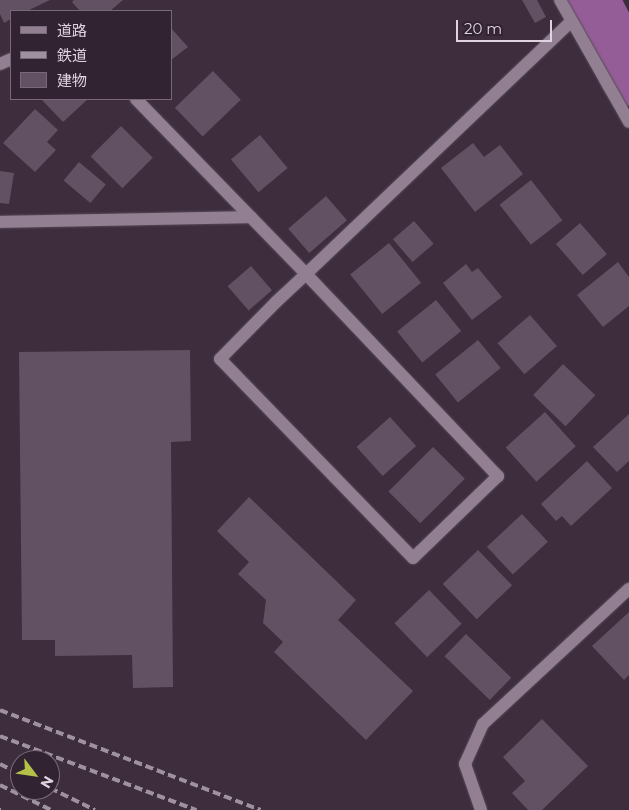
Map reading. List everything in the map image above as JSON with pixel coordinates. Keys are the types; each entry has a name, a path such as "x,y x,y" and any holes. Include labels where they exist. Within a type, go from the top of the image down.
{"street":[{"path":"560,0 629,122"},
{"path":"137,100 306,274 498,476 413,558 220,359 306,274 571,22"},
{"path":"0,222 251,217"},
{"path":"481,810 465,764 484,724 629,589"}],"building":[{"path":"0,0 50,0 29,10 10,10 10,20 4,23 0,14"},
{"path":"74,0 123,0 111,10 79,10 72,2"},
{"path":"522,0 537,0 546,17 535,23"},
{"path":"172,29 188,47 172,59"},
{"path":"213,71 241,100 203,137 175,108"},
{"path":"42,100 87,100 63,122"},
{"path":"35,109 58,130 47,142 56,150 35,172 3,143"},
{"path":"121,126 153,158 122,188 91,156"},
{"path":"260,135 288,168 259,192 231,159"},
{"path":"473,143 484,157 500,145 523,174 475,212 441,168"},
{"path":"79,162 106,184 90,203 64,180"},
{"path":"0,171 14,173 9,204 0,203"},
{"path":"531,180 562,220 531,245 499,205"},
{"path":"326,196 347,220 309,253 288,229"},
{"path":"414,221 434,244 413,262 393,239"},
{"path":"580,223 607,254 583,275 556,244"},
{"path":"389,243 421,283 382,314 350,274"},
{"path":"618,262 629,277 629,306 603,327 577,295"},
{"path":"466,264 472,272 478,268 502,297 472,320 443,283"},
{"path":"251,266 272,290 249,310 228,286"},
{"path":"436,300 461,331 422,363 397,331"},
{"path":"530,315 557,346 524,374 498,343"},
{"path":"478,340 501,368 458,403 435,375"},
{"path":"190,350 191,441 171,442 173,687 133,688 132,655 55,656 55,640 22,640 19,352"},
{"path":"563,364 595,395 565,426 533,395"},
{"path":"545,412 576,446 536,482 506,447"},
{"path":"629,414 629,461 617,472 593,447"},
{"path":"390,417 416,446 383,476 357,447"},
{"path":"433,447 465,479 420,523 388,492"},
{"path":"587,461 612,488 571,526 562,516 556,521 541,504"},
{"path":"249,497 356,600 338,620 413,691 366,740 274,652 283,642 263,623 266,600 238,574 249,562 217,531"},
{"path":"522,514 548,542 513,575 487,547"},
{"path":"478,550 512,585 477,619 443,584"},
{"path":"429,590 462,624 427,657 394,623"},
{"path":"629,612 629,675 624,680 592,646"},
{"path":"466,634 511,678 490,700 444,656"},
{"path":"542,719 588,766 542,810 528,810 512,793 525,781 503,757"}],"waterway":[{"path":"590,0 629,77"}],"railway":[{"path":"0,710 260,810"},
{"path":"0,736 196,810"},
{"path":"0,764 10,769"},
{"path":"0,785 51,810"},
{"path":"60,793 95,810"}]}
